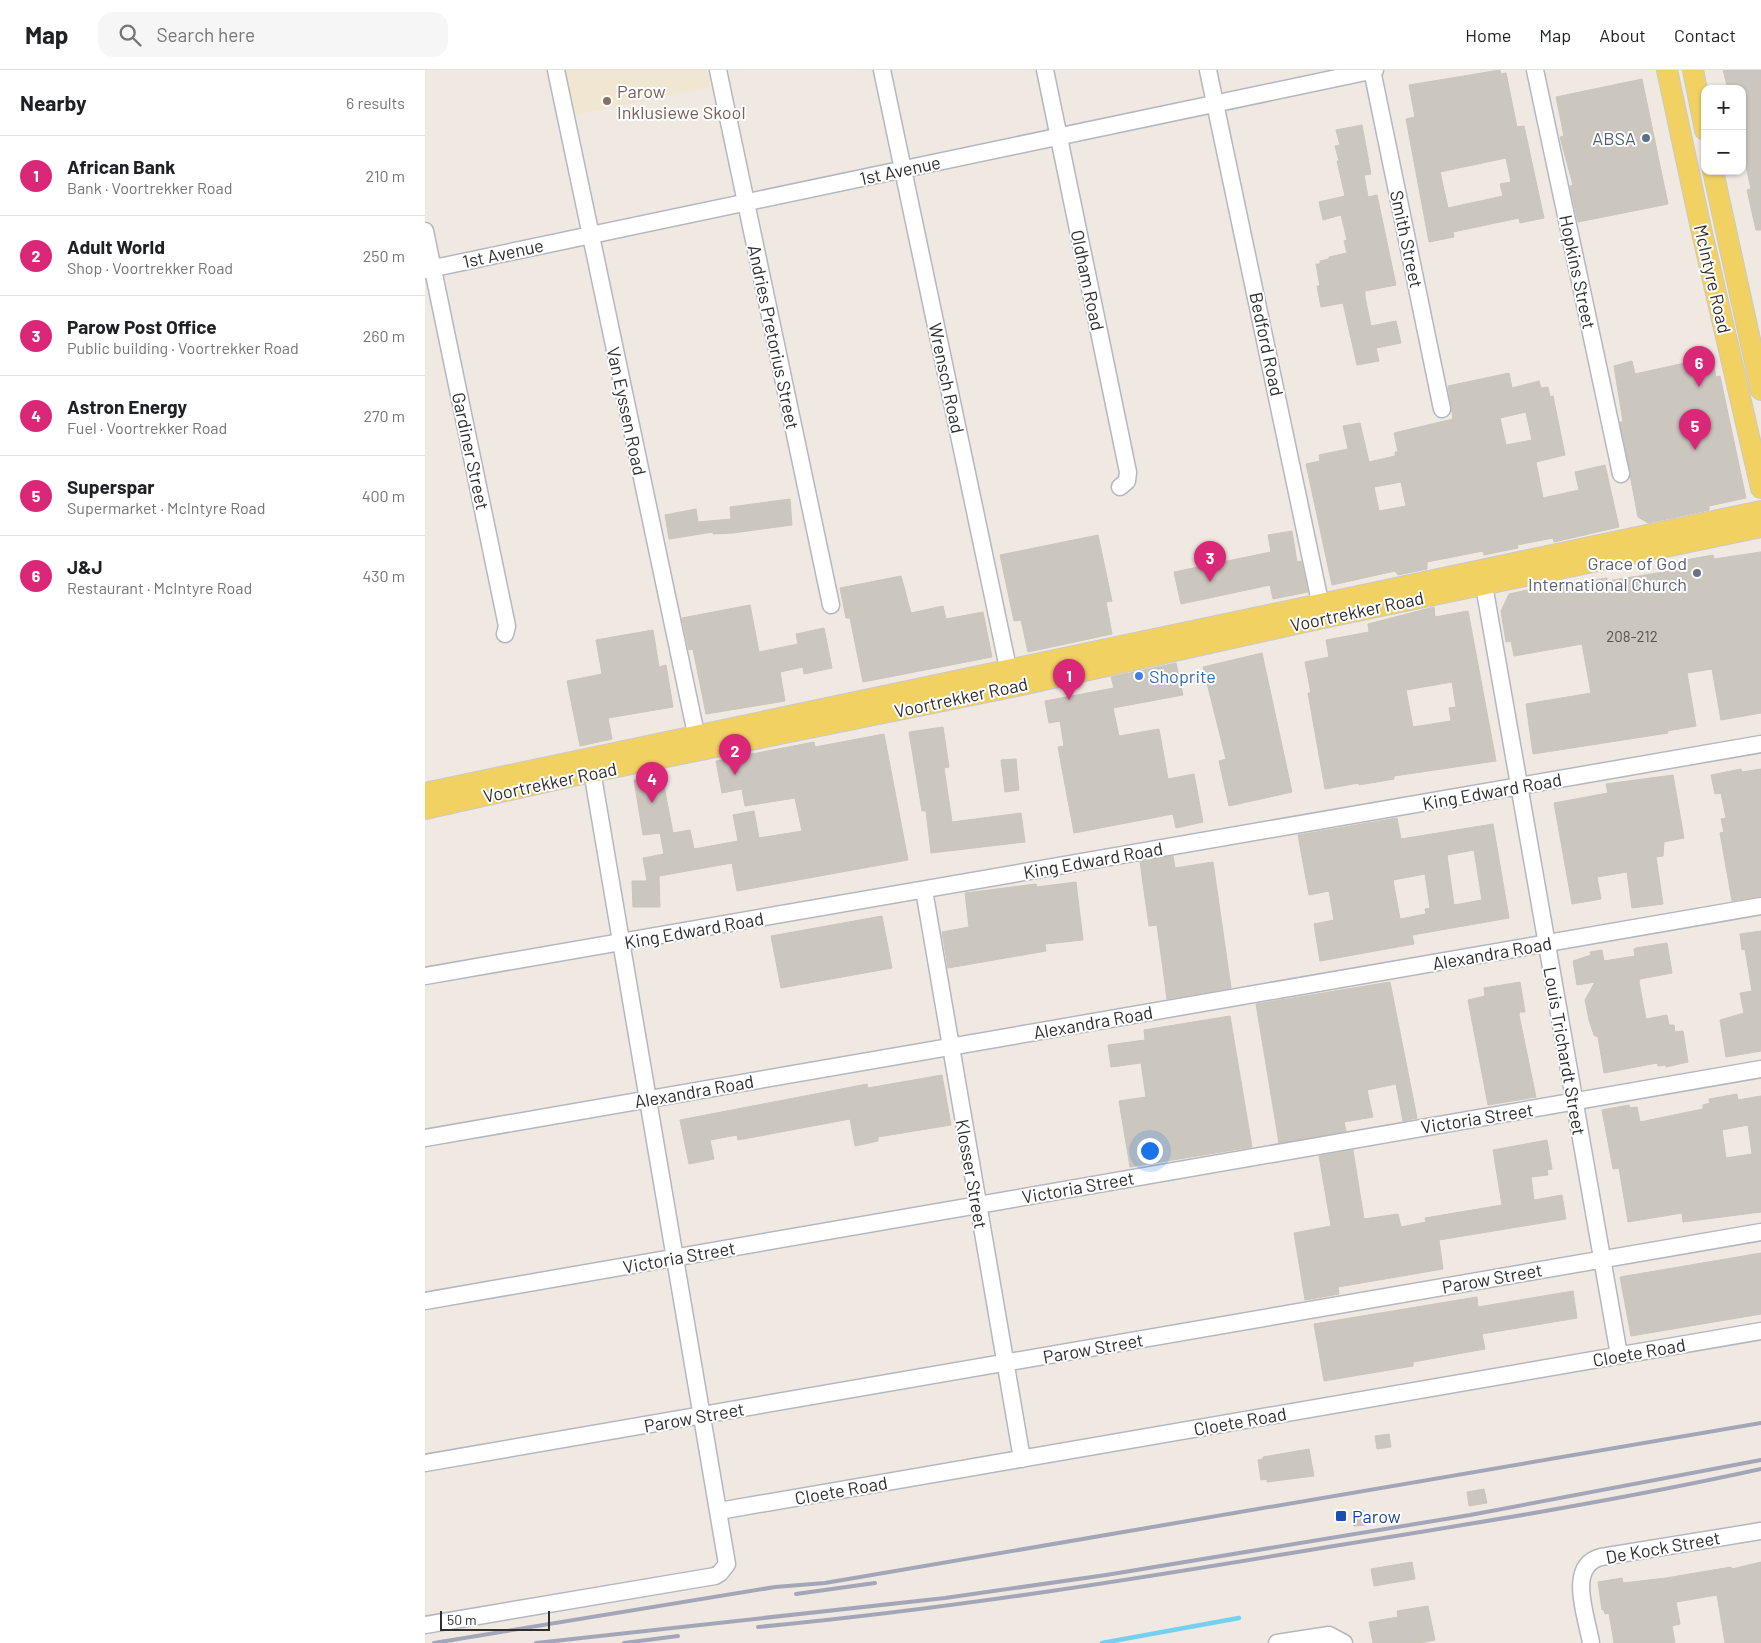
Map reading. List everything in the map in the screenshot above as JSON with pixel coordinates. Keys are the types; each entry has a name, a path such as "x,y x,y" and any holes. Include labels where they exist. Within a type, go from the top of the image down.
{"main road":[{"path":"1659,70 1673,98"},
{"name":"McIntyre Road","path":"1667,70 1699,224 1761,488"},
{"path":"1693,70 1701,110"},
{"name":"McIntyre Road","path":"1714,175 1761,390"},
{"name":"Voortrekker Road","path":"1483,577 1761,511"},
{"name":"Voortrekker Road","path":"425,793 698,743 1011,679 1322,610 1483,577 1761,527"},
{"name":"Voortrekker Road","path":"425,809 591,764"}],"street":[{"name":"Van Eyssen Road","path":"556,70 698,743"},
{"name":"Andries Pretorius Street","path":"718,70 831,604"},
{"name":"Wrensch Road","path":"882,70 1011,679"},
{"name":"Oldham Road","path":"1045,70 1128,472 1127,481 1120,487"},
{"name":"Bedford Road","path":"1208,70 1322,610"},
{"name":"1st Avenue","path":"429,269 1059,138 1373,70"},
{"name":"Smith Street","path":"1373,70 1442,409"},
{"name":"Hopkins Street","path":"1535,70 1621,474"},
{"name":"Gardiner Street","path":"425,231 429,269 500,590 507,626 505,634"},
{"name":"Louis Trichardt Street","path":"1483,577 1518,787 1619,1355"},
{"name":"King Edward Road","path":"425,976 1761,744"},
{"path":"425,1625 715,1576 727,1564 591,764"},
{"name":"Klosser Street","path":"923,890 1022,1459"},
{"name":"Alexandra Road","path":"425,1138 1761,906"},
{"name":"Victoria Street","path":"425,1301 1370,1135 1575,1102 1761,1069"},
{"name":"Parow Street","path":"425,1463 1761,1232"},
{"name":"Cloete Road","path":"719,1511 1761,1331"},
{"name":"De Kock Street","path":"1591,1643 1581,1582 1585,1566 1595,1559 1761,1531"},
{"path":"1277,1643 1329,1636 1344,1643"}],"shaded area":[{"name":"Parow Inklusiewe Skool","path":"565,70 707,70 710,87 574,115"}],"building":[{"path":"1500,70 1501,74 1506,73 1517,127 1524,126 1544,218 1520,223 1519,218 1453,232 1454,237 1429,242 1406,119 1415,117 1409,85","holes":["1506,158 1511,182 1500,184 1503,196 1448,208 1440,172"]},
{"path":"1723,70 1761,70 1761,230 1756,230 1747,190 1751,189 1746,166 1746,85 1727,85"},
{"path":"1642,79 1668,204 1578,222 1570,186 1573,185 1560,137 1564,136 1556,97"},
{"path":"1362,125 1371,174 1364,175 1368,197 1377,195 1396,285 1365,291 1365,297 1371,326 1396,321 1401,343 1376,348 1379,361 1357,365 1343,303 1321,307 1317,286 1320,286 1316,264 1320,264 1320,261 1329,259 1329,257 1347,253 1344,241 1347,240 1341,215 1323,220 1319,202 1345,196 1337,161 1339,161 1335,146 1340,145 1336,130"},
{"path":"1712,357 1716,377 1720,376 1746,498 1709,506 1709,510 1648,523 1638,517 1620,422 1623,422 1614,366 1632,361 1635,374"},
{"path":"1509,373 1512,388 1539,381 1541,388 1548,387 1550,397 1553,396 1565,455 1536,462 1543,498 1579,490 1575,472 1605,465 1619,527 1554,542 1553,538 1517,545 1518,548 1484,555 1483,551 1427,562 1427,569 1398,575 1395,571 1332,585 1306,464 1320,461 1319,455 1348,449 1343,426 1360,423 1369,462 1395,456 1395,452 1398,452 1394,433 1453,419 1448,386","holes":["1526,412 1532,440 1506,445 1500,418","1401,482 1406,506 1379,511 1374,487"]},
{"path":"790,499 792,525 733,533 713,534 713,532 669,539 665,515 696,509 698,522 731,519 730,507"},
{"path":"1292,531 1297,562 1301,561 1308,592 1273,599 1270,585 1181,604 1174,572 1271,552 1268,535"},
{"path":"1098,535 1112,601 1106,602 1112,634 1028,652 1021,620 1014,621 1000,555"},
{"path":"1761,552 1761,713 1721,720 1712,669 1687,673 1696,726 1667,731 1668,733 1533,754 1526,704 1591,693 1582,644 1514,656 1511,641 1506,642 1501,611 1509,594 1568,581 1568,584 1607,578 1607,581 1676,570 1674,562 1713,555 1714,559"},
{"path":"901,576 911,613 943,606 946,619 983,612 992,657 863,682 850,618 846,618 840,588"},
{"path":"750,605 759,652 798,644 796,634 824,628 832,668 804,674 803,667 780,672 785,701 706,714 693,649 689,650 682,618"},
{"path":"1434,607 1435,617 1468,611 1496,761 1394,776 1394,779 1325,789 1308,693 1311,693 1305,662 1329,657 1326,640 1369,632 1368,624","holes":["1452,682 1456,707 1449,708 1451,721 1413,727 1406,690"]},
{"path":"653,630 659,667 666,665 673,707 608,718 612,739 580,746 567,681 602,674 596,640"},
{"path":"1262,653 1292,792 1229,806 1219,761 1226,759 1203,667"},
{"path":"1176,663 1183,695 1113,708 1119,736 1159,729 1168,779 1194,774 1203,822 1176,828 1173,814 1074,833 1058,747 1064,746 1060,721 1049,723 1045,701 1114,688 1111,677"},
{"path":"943,727 949,767 944,768 952,822 1021,813 1025,842 931,853 926,811 922,811 909,732"},
{"path":"884,734 908,860 737,891 732,863 659,876 660,907 633,907 632,881 647,881 643,858 664,854 660,833 643,835 634,780 662,776 673,833 690,830 694,849 738,841 733,815 754,811 759,838 802,831 795,798 745,806 742,789 722,793 716,761 814,742 815,747"},
{"path":"1016,759 1019,790 1005,792 1001,760"},
{"path":"1741,769 1742,772 1761,769 1761,896 1732,901 1720,833 1724,832 1721,819 1726,818 1721,793 1715,794 1711,775"},
{"path":"1673,775 1684,838 1664,842 1663,856 1656,857 1663,904 1632,908 1627,872 1597,877 1601,899 1572,904 1554,803 1608,793 1606,784"},
{"path":"1397,818 1401,839 1493,824 1509,918 1412,935 1414,944 1320,961 1314,924 1334,920 1329,891 1309,895 1298,835","holes":["1474,850 1482,900 1454,905 1447,855","1425,874 1430,908 1425,909 1426,914 1400,919 1393,880"]},
{"path":"1173,856 1175,868 1213,862 1231,988 1167,999 1157,925 1149,926 1140,862"},
{"path":"1076,882 1083,940 1045,944 1046,951 948,968 942,932 969,927 965,893 1036,884 1037,887"},
{"path":"882,916 892,968 781,988 771,936"},
{"path":"1761,931 1761,1051 1726,1057 1720,1020 1744,1013 1740,993 1752,991 1745,949 1742,950 1740,934"},
{"path":"1667,943 1672,973 1640,979 1639,982 1646,1019 1667,1015 1669,1025 1674,1025 1675,1032 1683,1031 1688,1062 1666,1067 1666,1065 1658,1066 1657,1063 1604,1073 1598,1037 1594,1035 1585,1000 1595,982 1577,985 1573,961 1591,955 1590,952 1602,950 1604,961 1635,956 1634,949 1636,948"},
{"path":"1390,982 1417,1118 1403,1121 1396,1084 1367,1090 1373,1117 1344,1122 1346,1131 1279,1143 1256,1004"},
{"path":"1520,982 1525,1012 1520,1012 1519,1015 1536,1097 1488,1105 1468,1000 1485,996 1484,988"},
{"path":"1230,1016 1252,1147 1130,1167 1119,1101 1146,1097 1141,1063 1111,1067 1108,1045 1145,1040 1144,1030"},
{"path":"942,1075 951,1125 878,1137 878,1141 855,1146 850,1119 738,1140 737,1135 710,1140 714,1159 689,1164 680,1120 867,1084 868,1088"},
{"path":"1737,1094 1738,1100 1761,1096 1761,1212 1683,1222 1682,1213 1628,1222 1619,1168 1613,1169 1602,1110 1629,1105 1630,1108 1637,1107 1640,1122 1703,1109 1703,1105 1710,1103 1709,1099","holes":["1748,1125 1752,1154 1726,1158 1722,1130"]},
{"path":"1547,1140 1552,1169 1547,1170 1548,1175 1531,1177 1534,1200 1562,1195 1566,1219 1439,1240 1443,1269 1338,1287 1339,1294 1305,1300 1294,1233 1331,1226 1319,1156 1353,1150 1364,1219 1398,1214 1401,1227 1426,1222 1425,1218 1502,1205 1493,1150"},
{"path":"1761,1253 1761,1314 1631,1336 1620,1277"},
{"path":"1573,1291 1577,1318 1482,1334 1485,1349 1413,1362 1413,1366 1324,1381 1314,1324 1477,1297 1478,1307"},
{"path":"1389,1434 1391,1447 1377,1449 1375,1436"},
{"name":"Parow","path":"1309,1449 1314,1476 1267,1482 1267,1479 1261,1480 1258,1460 1263,1459 1263,1457"},
{"path":"1484,1489 1487,1503 1469,1506 1467,1492"},
{"path":"1363,1510 1366,1525 1354,1526 1351,1512"},
{"name":"Parow","path":"1412,1562 1415,1579 1374,1586 1371,1569"},
{"path":"1761,1562 1761,1643 1725,1643 1717,1595 1676,1602 1680,1624 1672,1626 1675,1643 1614,1643 1609,1613 1605,1614 1604,1610 1602,1610 1598,1582 1622,1578 1623,1583 1666,1578 1731,1567 1732,1569"},
{"path":"1428,1606 1435,1640 1420,1643 1373,1643 1369,1622 1398,1617 1397,1611"}],"waterway":[{"path":"1102,1643 1239,1618"}],"railway":[{"path":"434,1643 775,1587 825,1583 1761,1423"},
{"path":"536,1643 945,1598 1106,1575 1470,1515 1761,1460"},
{"path":"758,1627 974,1602 1190,1570 1441,1529 1655,1491 1761,1469"},
{"path":"796,1594 875,1583"},
{"path":"624,1643 678,1636"}],"place":[{"name":"Parow Inklusiewe Skool","path":"607,101"},
{"name":"ABSA","path":"1646,138"},
{"name":"J&J","path":"1699,387"},
{"name":"Superspar","path":"1695,450"},
{"name":"Grace of God International Church","path":"1697,573"},
{"name":"Parow Post Office","path":"1210,582"},
{"name":"Shoprite","path":"1139,676"},
{"name":"African Bank","path":"1069,700"},
{"name":"Adult World","path":"735,775"},
{"name":"Astron Energy","path":"652,803"},
{"name":"Parow","path":"1341,1516"}]}
